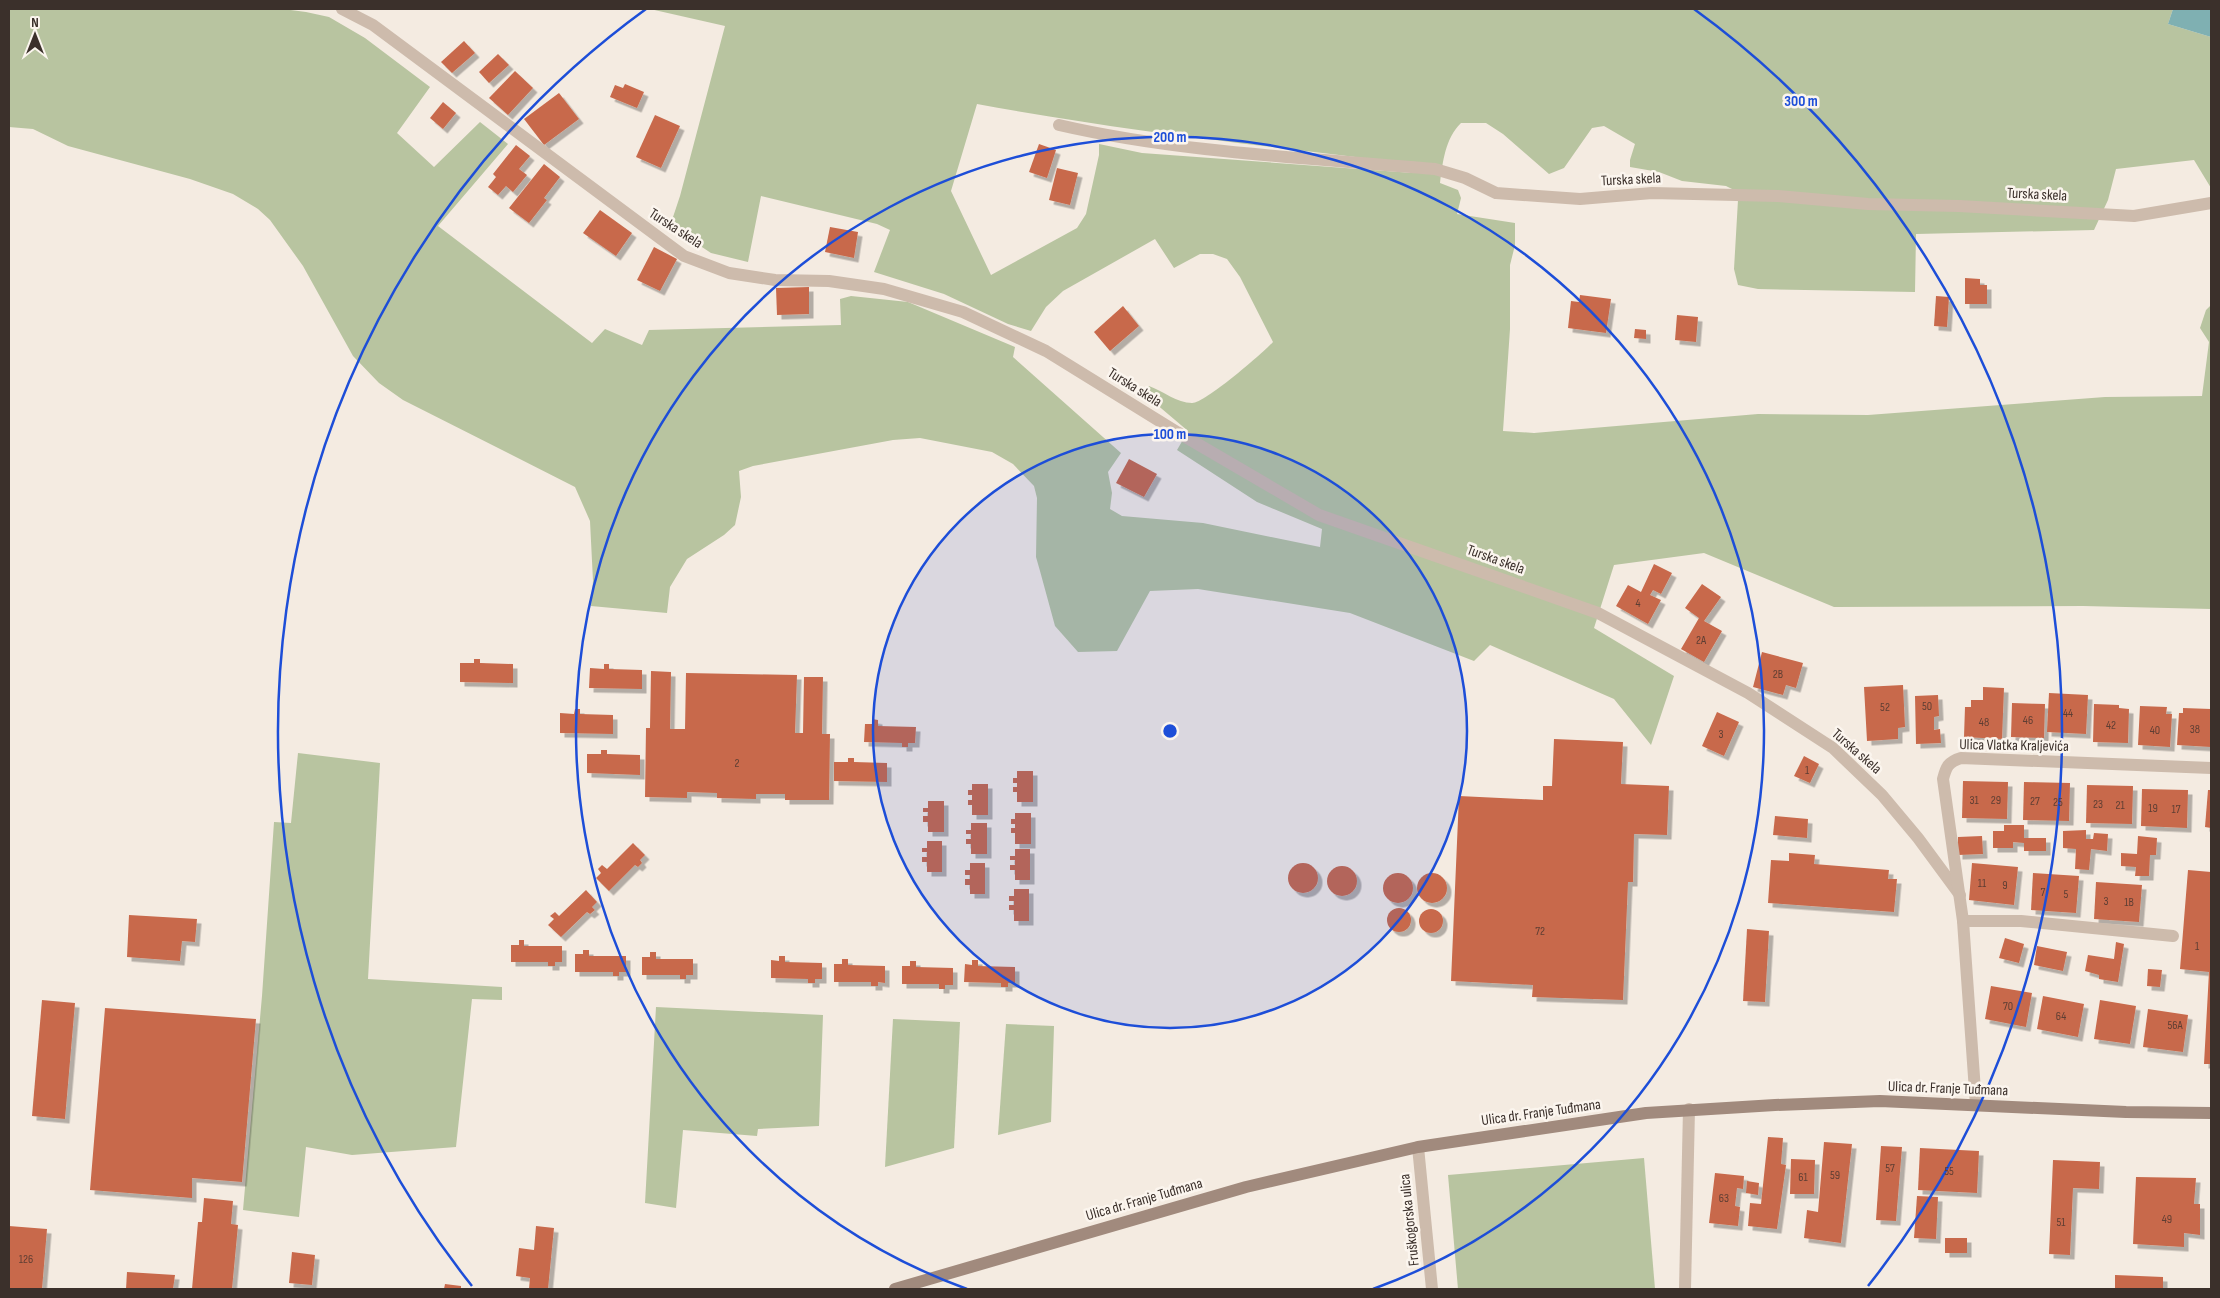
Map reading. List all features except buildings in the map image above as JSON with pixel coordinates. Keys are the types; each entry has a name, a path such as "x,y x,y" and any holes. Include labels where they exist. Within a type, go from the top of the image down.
{"main road":[{"name":"Ulica dr. Franje Tuđmana","path":"895,1289 1246,1187 1418,1147 1646,1113 1689,1109 1880,1101 2211,1113"}],"street":[{"name":"Turska skela","path":"342,9 373,25 684,256 729,274 775,280 830,281 884,289 963,312 1046,351 1176,432 1319,515 1598,613 1748,693 1833,748 1894,810 1918,838 1960,895"},
{"name":"Turska skela","path":"1059,125 1102,135 1209,149 1435,170 1465,178 1496,192 1528,196 1580,199 1652,192 1778,196 1868,204 1968,206 2134,216 2211,203"},
{"name":"Ulica Vlatka Kraljevića","path":"1976,1105 1963,921 1943,780 1950,761 1961,758 2211,768"},
{"path":"1963,921 2021,921 2172,936"},
{"path":"1685,1289 1689,1109"},
{"name":"Fruškogorska ulica","path":"1418,1147 1432,1289"}],"green space":[{"path":"9,9 283,9 329,17 365,38 430,87 397,133 434,167 480,122 508,144 438,226 592,343 605,329 642,345 649,330 841,325 840,299 851,296 908,302 1015,347 1013,357 1121,453 1108,472 1112,493 1110,509 1122,516 1203,523 1320,547 1322,529 1257,502 1177,450 1188,431 1142,392 1149,386 1181,401 1192,403 1199,401 1233,377 1273,342 1240,277 1227,259 1213,254 1200,254 1174,268 1155,239 1063,291 1046,307 1031,331 1008,324 944,294 874,272 890,230 877,224 761,196 748,262 711,253 670,226 680,196 725,26 650,9 2173,9 2168,24 2211,37 2211,188 2194,160 2116,169 2108,200 2094,230 1916,234 1915,292 1758,289 1738,285 1734,269 1738,200 1736,191 1726,186 1682,181 1659,172 1630,167 1635,144 1604,126 1592,128 1564,168 1549,174 1503,134 1486,123 1461,123 1448,143 1440,183 1458,190 1461,198 1457,214 1515,223 1515,245 1510,265 1510,329 1503,431 1534,433 1758,414 1868,415 2105,397 2202,396 2209,342 2200,328 2206,310 2211,305 2211,609 2083,606 1834,607 1704,553 1614,565 1594,628 1674,676 1651,745 1614,699 1490,645 1474,661 1350,613 1198,589 1150,591 1117,651 1078,652 1055,626 1036,557 1037,498 1034,486 1013,464 992,452 920,438 893,440 753,466 739,471 741,497 735,525 724,535 687,559 670,587 667,613 591,606 593,581 590,521 575,487 403,400 379,383 353,356 303,266 270,220 258,209 233,194 190,179 68,146 33,129 9,127","holes":["977,104 1031,114 1194,137 1412,164 1413,173 1142,153 1099,144 1099,155 1086,214 1077,228 991,275 951,191"]},
{"path":"298,753 380,763 368,979 502,987 502,1000 472,999 456,1147 352,1155 306,1147 299,1217 243,1210 262,996 274,822 291,823"},
{"path":"656,1007 823,1015 819,1126 758,1129 757,1136 683,1130 676,1208 645,1203"},
{"path":"893,1019 960,1022 954,1148 885,1167"},
{"path":"1006,1024 1054,1026 1051,1122 998,1135"},
{"path":"1644,1158 1655,1289 1458,1289 1448,1175"}],"water":[{"path":"2173,9 2211,9 2211,37 2168,24"}]}
